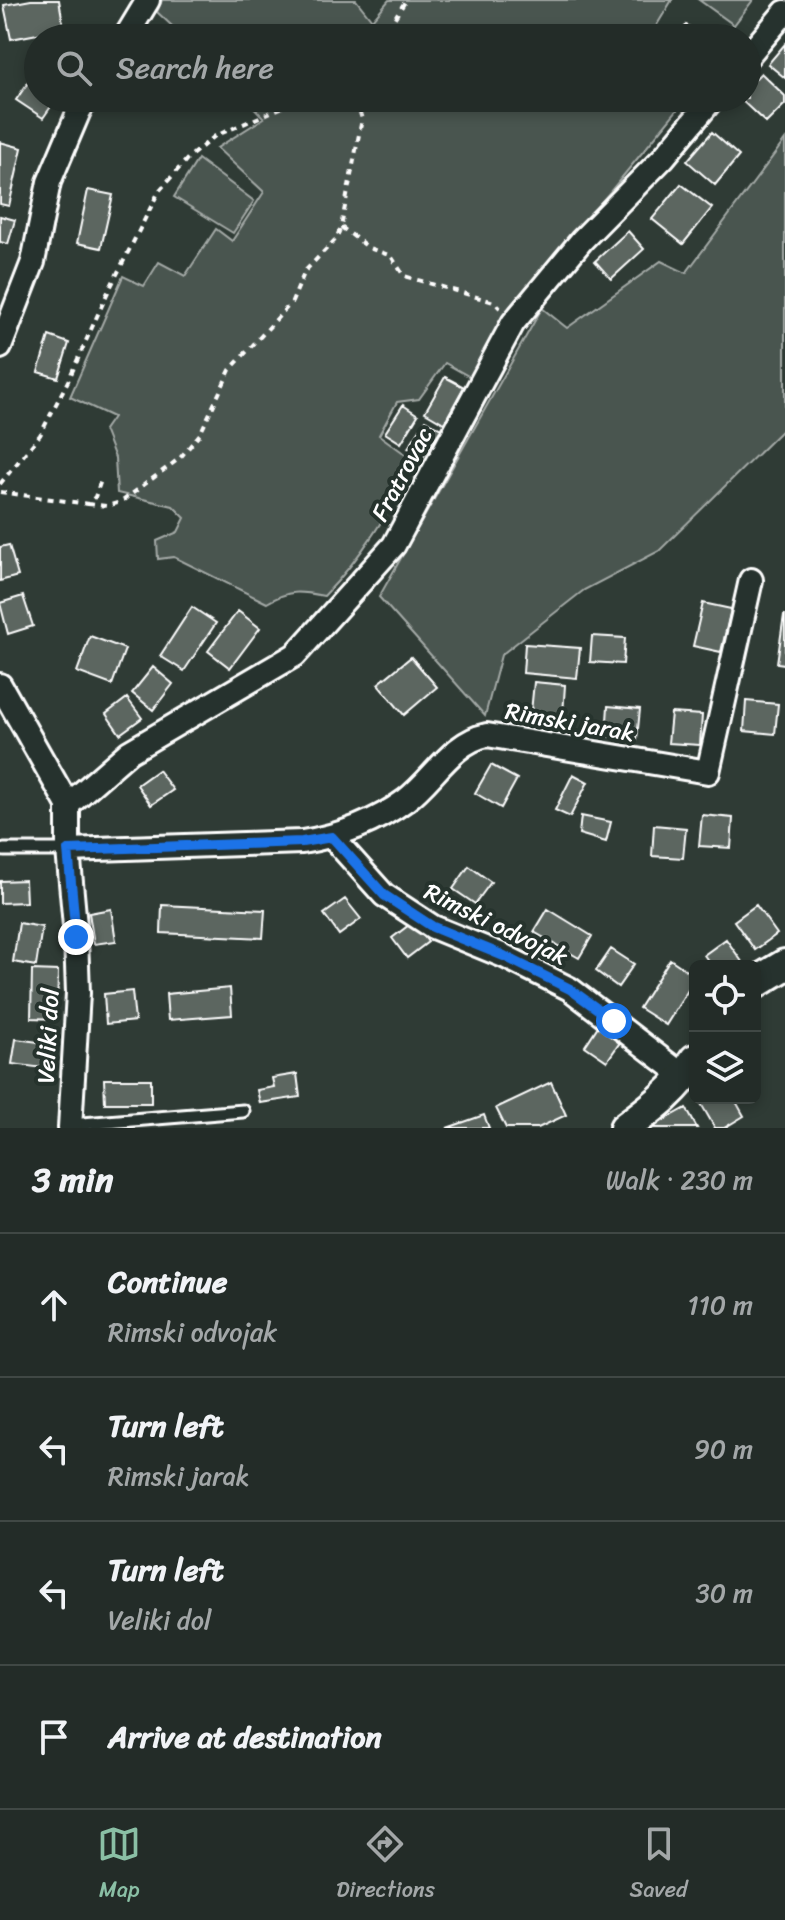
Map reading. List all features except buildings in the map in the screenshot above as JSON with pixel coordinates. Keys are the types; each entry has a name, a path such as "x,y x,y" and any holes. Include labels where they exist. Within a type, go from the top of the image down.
{"street":[{"path":"133,24 148,0"},
{"path":"761,40 785,12"},
{"path":"0,347 33,262 49,182 79,112"},
{"name":"Fratrovac","path":"68,805 129,752 295,655 394,545 513,323 582,240 663,158 701,112"},
{"name":"Rimski jarak","path":"68,850 302,842 332,837 368,822 406,800 471,738 487,735 708,772 751,580"},
{"name":"Veliki dol","path":"0,685 68,805 78,993 70,1126"},
{"name":"Rimski odvojak","path":"332,837 384,895 433,927 504,956 570,989 689,1067"},
{"path":"761,979 785,965"},
{"path":"625,1128 658,1104 689,1069"}],"lane":[{"path":"4,850 68,850"},
{"path":"70,1126 243,1111"}],"path":[{"path":"391,24 406,0"},
{"path":"0,484 40,435 159,191 188,158 215,136 271,112"},
{"path":"0,492 107,506 121,502 180,458 200,434 230,370 292,302 305,271 336,239 362,119 360,112"},
{"path":"341,227 369,248 391,256 404,276 494,302 513,323"},
{"path":"88,504 95,497 101,480"}],"shaded area":[{"path":"162,0 356,0 372,20 389,0 672,0 657,24 170,24 157,12"},
{"path":"699,0 753,0 733,24"},
{"path":"258,112 675,112 510,306 472,378 445,363 419,399 397,402 379,435 416,462 374,532 338,581 324,596 294,593 267,603 174,557 158,559 157,541 178,532 185,518 173,506 117,493 115,458 104,430 113,417 70,397 123,276 144,286 159,262 185,276 216,229 232,241 264,192 217,148 264,118"},
{"path":"785,140 785,427 659,551 584,590 501,655 485,716 379,597 542,308 567,328 661,261 686,273"},
{"path":"198,159 254,201 233,233 174,197"}],"route":[{"path":"76,937 68,850 302,842 332,837 384,895 433,927 504,956 570,989 614,1021"}]}
